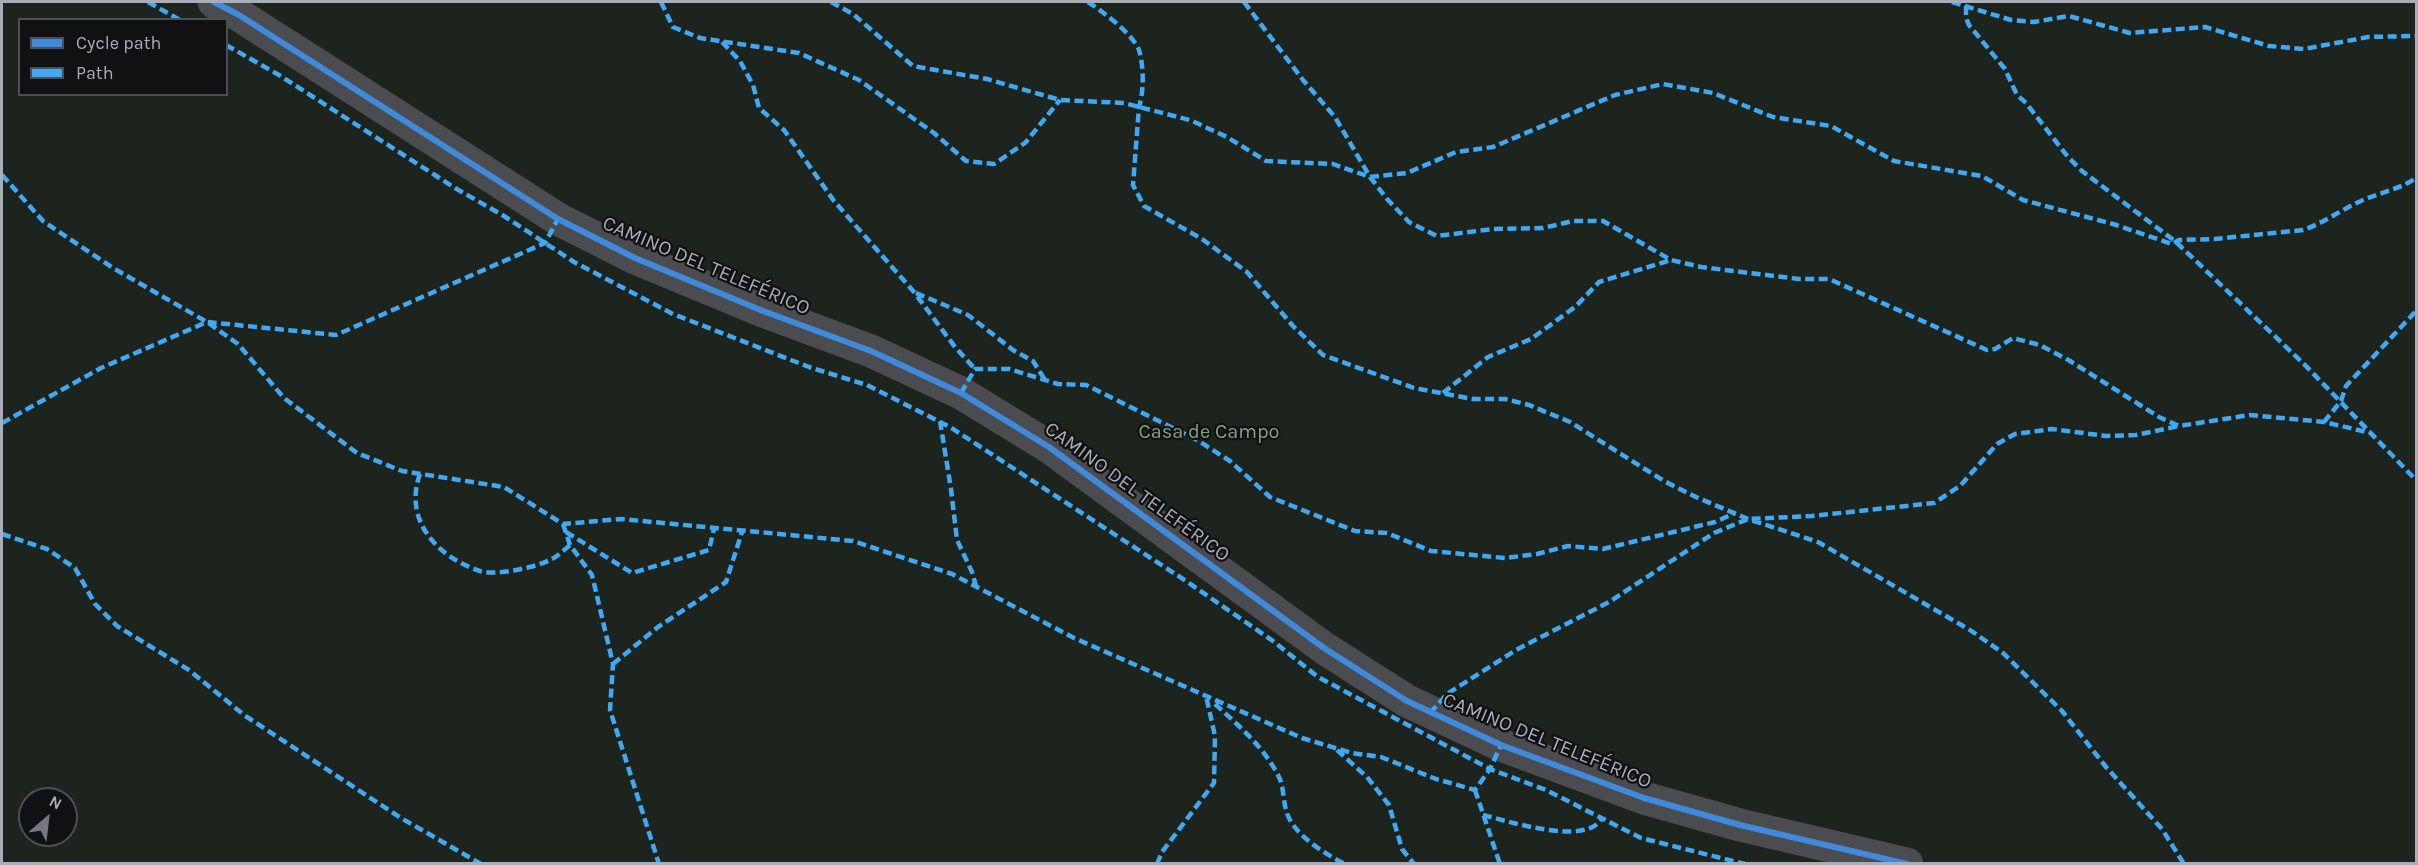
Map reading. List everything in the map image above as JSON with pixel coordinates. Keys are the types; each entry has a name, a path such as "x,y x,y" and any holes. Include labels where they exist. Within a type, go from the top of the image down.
{"street":[{"name":"CAMINO DEL TELEFÉRICO","path":"214,2 249,21 558,219 634,258 763,311 872,351 961,393 1049,447 1324,648 1415,705 1501,745 1644,798 1740,825 1907,864"}],"green space":[{"name":"Casa de Campo","path":"2,2 2416,2 2416,863 2,863"}],"marked path":[{"path":"148,2 176,18"},
{"path":"661,2 673,27 700,38 799,53 859,80 934,133 966,161 994,164 1025,143 1060,100"},
{"path":"831,2 853,14 913,66 987,79 1060,100 1124,103 1190,120 1227,137 1266,161 1333,164 1370,177 1407,173 1456,152 1493,147 1615,95 1663,84 1713,93 1773,117 1831,126 1894,161 1982,176 2023,200 2113,224 2172,244 2179,240 2215,239 2303,230 2363,200 2397,188 2416,178"},
{"path":"1088,2 1124,30 1139,50 1143,86 1139,107 1133,185 1144,206 1202,239 1247,272 1293,326 1323,355 1414,388 1473,399 1505,399 1529,405 1570,422 1664,481 1748,519 1818,542 1970,630 2003,653 2062,711 2106,767 2162,829 2184,864"},
{"path":"1244,2 1303,80 1335,117 1370,177 1387,199 1409,222 1437,236 1493,229 1543,228 1573,221 1603,221 1671,260 1701,267 1799,279 1829,279 1987,350 1995,349 2013,338 2040,345 2070,361 2159,417 2179,426 2250,415 2324,422 2371,433"},
{"path":"1952,2 2011,20 2034,22 2069,16 2130,33 2205,27 2269,46 2304,49 2368,37 2416,36"},
{"path":"1966,6 1966,18 1969,25 2005,69 2017,95 2026,103 2068,157 2082,171 2176,242 2305,365 2416,480"},
{"path":"722,42 740,61 753,85 759,108 784,130 834,201 914,292 955,347 975,369"},
{"path":"228,46 279,75 574,262 673,314 809,367 867,385 950,427 1186,581 1273,641 1318,677 1490,769 1546,790 1641,838 1745,864"},
{"path":"2,175 43,221 113,268 207,322 238,344 284,398 357,453 402,471 504,487 563,524 621,519 853,541 952,574 1074,638 1302,738 1352,753 1381,757 1436,779 1475,790 1490,769 1501,745"},
{"path":"2,423 101,368 207,322 336,335 545,243 558,219"},
{"path":"1443,393 1488,357 1531,339 1575,307 1599,282 1671,260"},
{"path":"916,293 968,315 1013,350 1033,361 1045,380"},
{"path":"2324,422 2341,401 2346,386 2416,311"},
{"path":"961,393 975,369 1009,369 1058,384 1086,385 1197,440 1230,461 1270,497 1355,531 1387,533 1431,551 1505,558 1537,554 1568,546 1603,549 1715,522 1735,513"},
{"path":"940,421 957,540 976,586"},
{"path":"1430,713 1447,694 1516,650 1609,602 1714,533 1748,519 1812,516 1934,503 1960,486 1997,444 2015,434 2052,429 2106,436 2136,435 2179,426"},
{"path":"420,474 416,491 416,507 420,521 438,546 464,565 487,572 517,570 546,562 570,545"},
{"path":"563,524 570,545 592,575 613,664 610,710 659,864"},
{"path":"566,532 632,573 709,550 714,529"},
{"path":"613,664 658,627 726,582 742,532"},
{"path":"2,534 47,549 75,568 95,604 117,626 189,670 244,715 401,818 481,864"},
{"path":"1157,864 1162,852 1214,783 1215,736 1206,696"},
{"path":"1215,704 1250,738 1273,766 1281,781 1287,813 1296,829 1328,855 1345,864"},
{"path":"1337,750 1367,777 1389,805 1402,849 1414,864"},
{"path":"1475,790 1500,864"},
{"path":"1483,815 1546,830 1564,831 1581,831 1594,826 1602,818"}],"cycle path":[{"path":"214,2 239,15 558,219 635,258 763,311 871,351 961,393 1049,447 1324,648 1407,701 1501,745 1644,798 1740,825 1907,864"}]}
